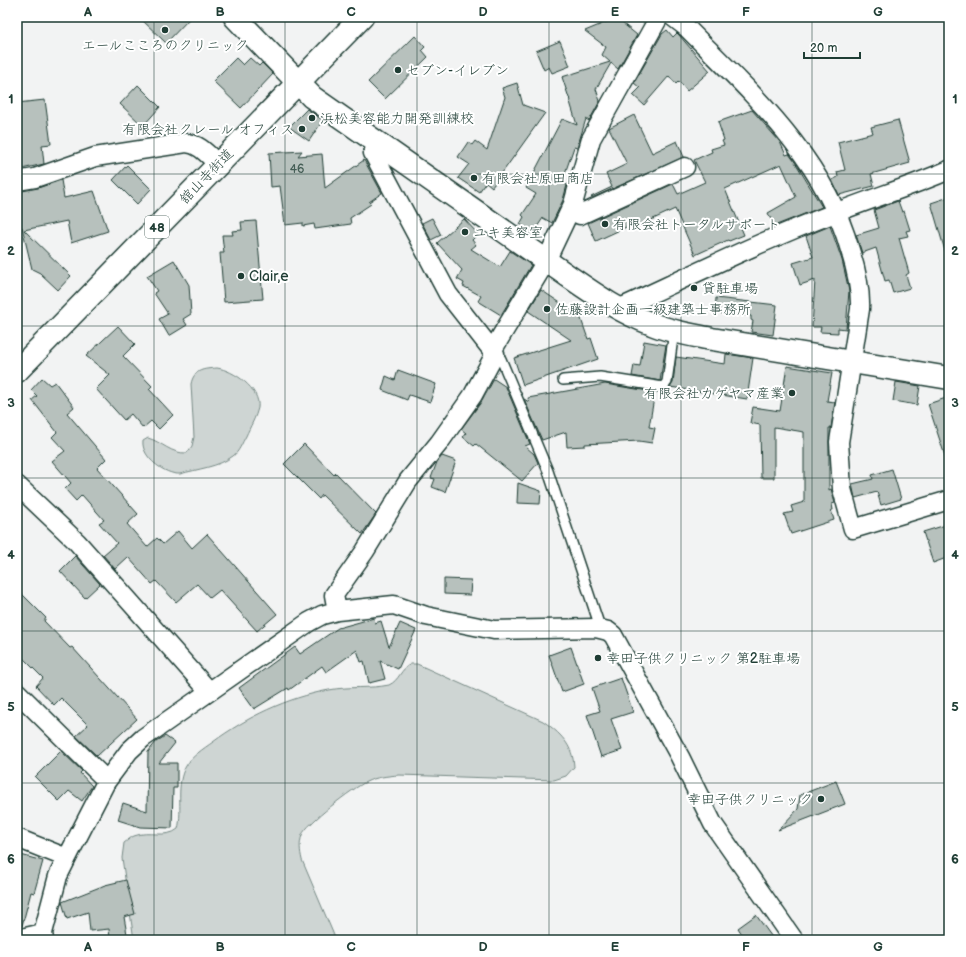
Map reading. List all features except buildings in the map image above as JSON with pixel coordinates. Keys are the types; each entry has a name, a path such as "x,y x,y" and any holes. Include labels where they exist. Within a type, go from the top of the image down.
{"street":[{"path":"234,17 312,97 546,261 618,309 652,325 712,339 949,378"},
{"name":"舘山寺街道","path":"17,371 362,17"},
{"path":"337,611 334,595 365,551 405,485 439,443 473,396 494,353 546,261 570,210 591,139 659,17"},
{"path":"673,17 691,33 785,130 815,170 837,212 854,262 860,298 840,432 839,451 842,489 853,529 949,500"},
{"path":"17,181 35,178 95,157 186,143 194,144 200,147 218,164"},
{"path":"379,144 373,153 440,279 458,308 494,353"},
{"path":"570,210 580,214 685,167"},
{"path":"618,309 756,246 837,212 916,184 949,170"},
{"path":"17,485 77,542 209,691"},
{"path":"17,939 43,936 58,876 67,858 107,781 129,751 143,738 309,622 322,615 337,611 394,605 426,616 494,630 598,628 608,631 613,635 676,751 713,824 794,940"},
{"path":"17,692 107,781"},
{"path":"17,838 67,858"}],"lane":[{"path":"562,380 606,377 662,387 667,382 674,331"},
{"path":"494,353 501,359 548,471 598,621 598,628"}],"shaded area":[{"path":"217,368 231,372 251,388 258,401 256,415 237,452 227,460 208,467 180,474 168,472 150,459 143,447 143,441 148,438 176,452 187,453 192,446 194,437 192,379 194,375 200,371"},
{"path":"417,664 543,721 555,730 564,740 571,752 574,767 566,776 554,780 399,775 386,776 366,782 341,799 305,830 300,844 302,860 336,940 134,940 122,858 124,843 140,834 163,834 173,832 178,829 181,781 186,766 191,759 239,724 282,703 329,690 389,685 396,680 407,666"}],"place":[{"name":"エールこころのクリニック","path":"165,30"},
{"name":"セブン-イレブン","path":"398,70"},
{"name":"浜松美容能力開発訓練校","path":"312,118"},
{"name":"有限会社クレール オフィス","path":"302,129"},
{"name":"有限会社原田商店","path":"474,178"},
{"name":"有限会社トータルサポート","path":"605,224"},
{"name":"ユキ美容室","path":"465,232"},
{"name":"Clair,e","path":"241,276"},
{"name":"貸駐車場","path":"694,288"},
{"name":"佐藤設計企画一級建築士事務所","path":"547,309"},
{"name":"有限会社カゲヤマ産業","path":"792,393"},
{"name":"幸田子供クリニック 第2駐車場","path":"598,658"},
{"name":"幸田子供クリニック","path":"821,799"}]}
